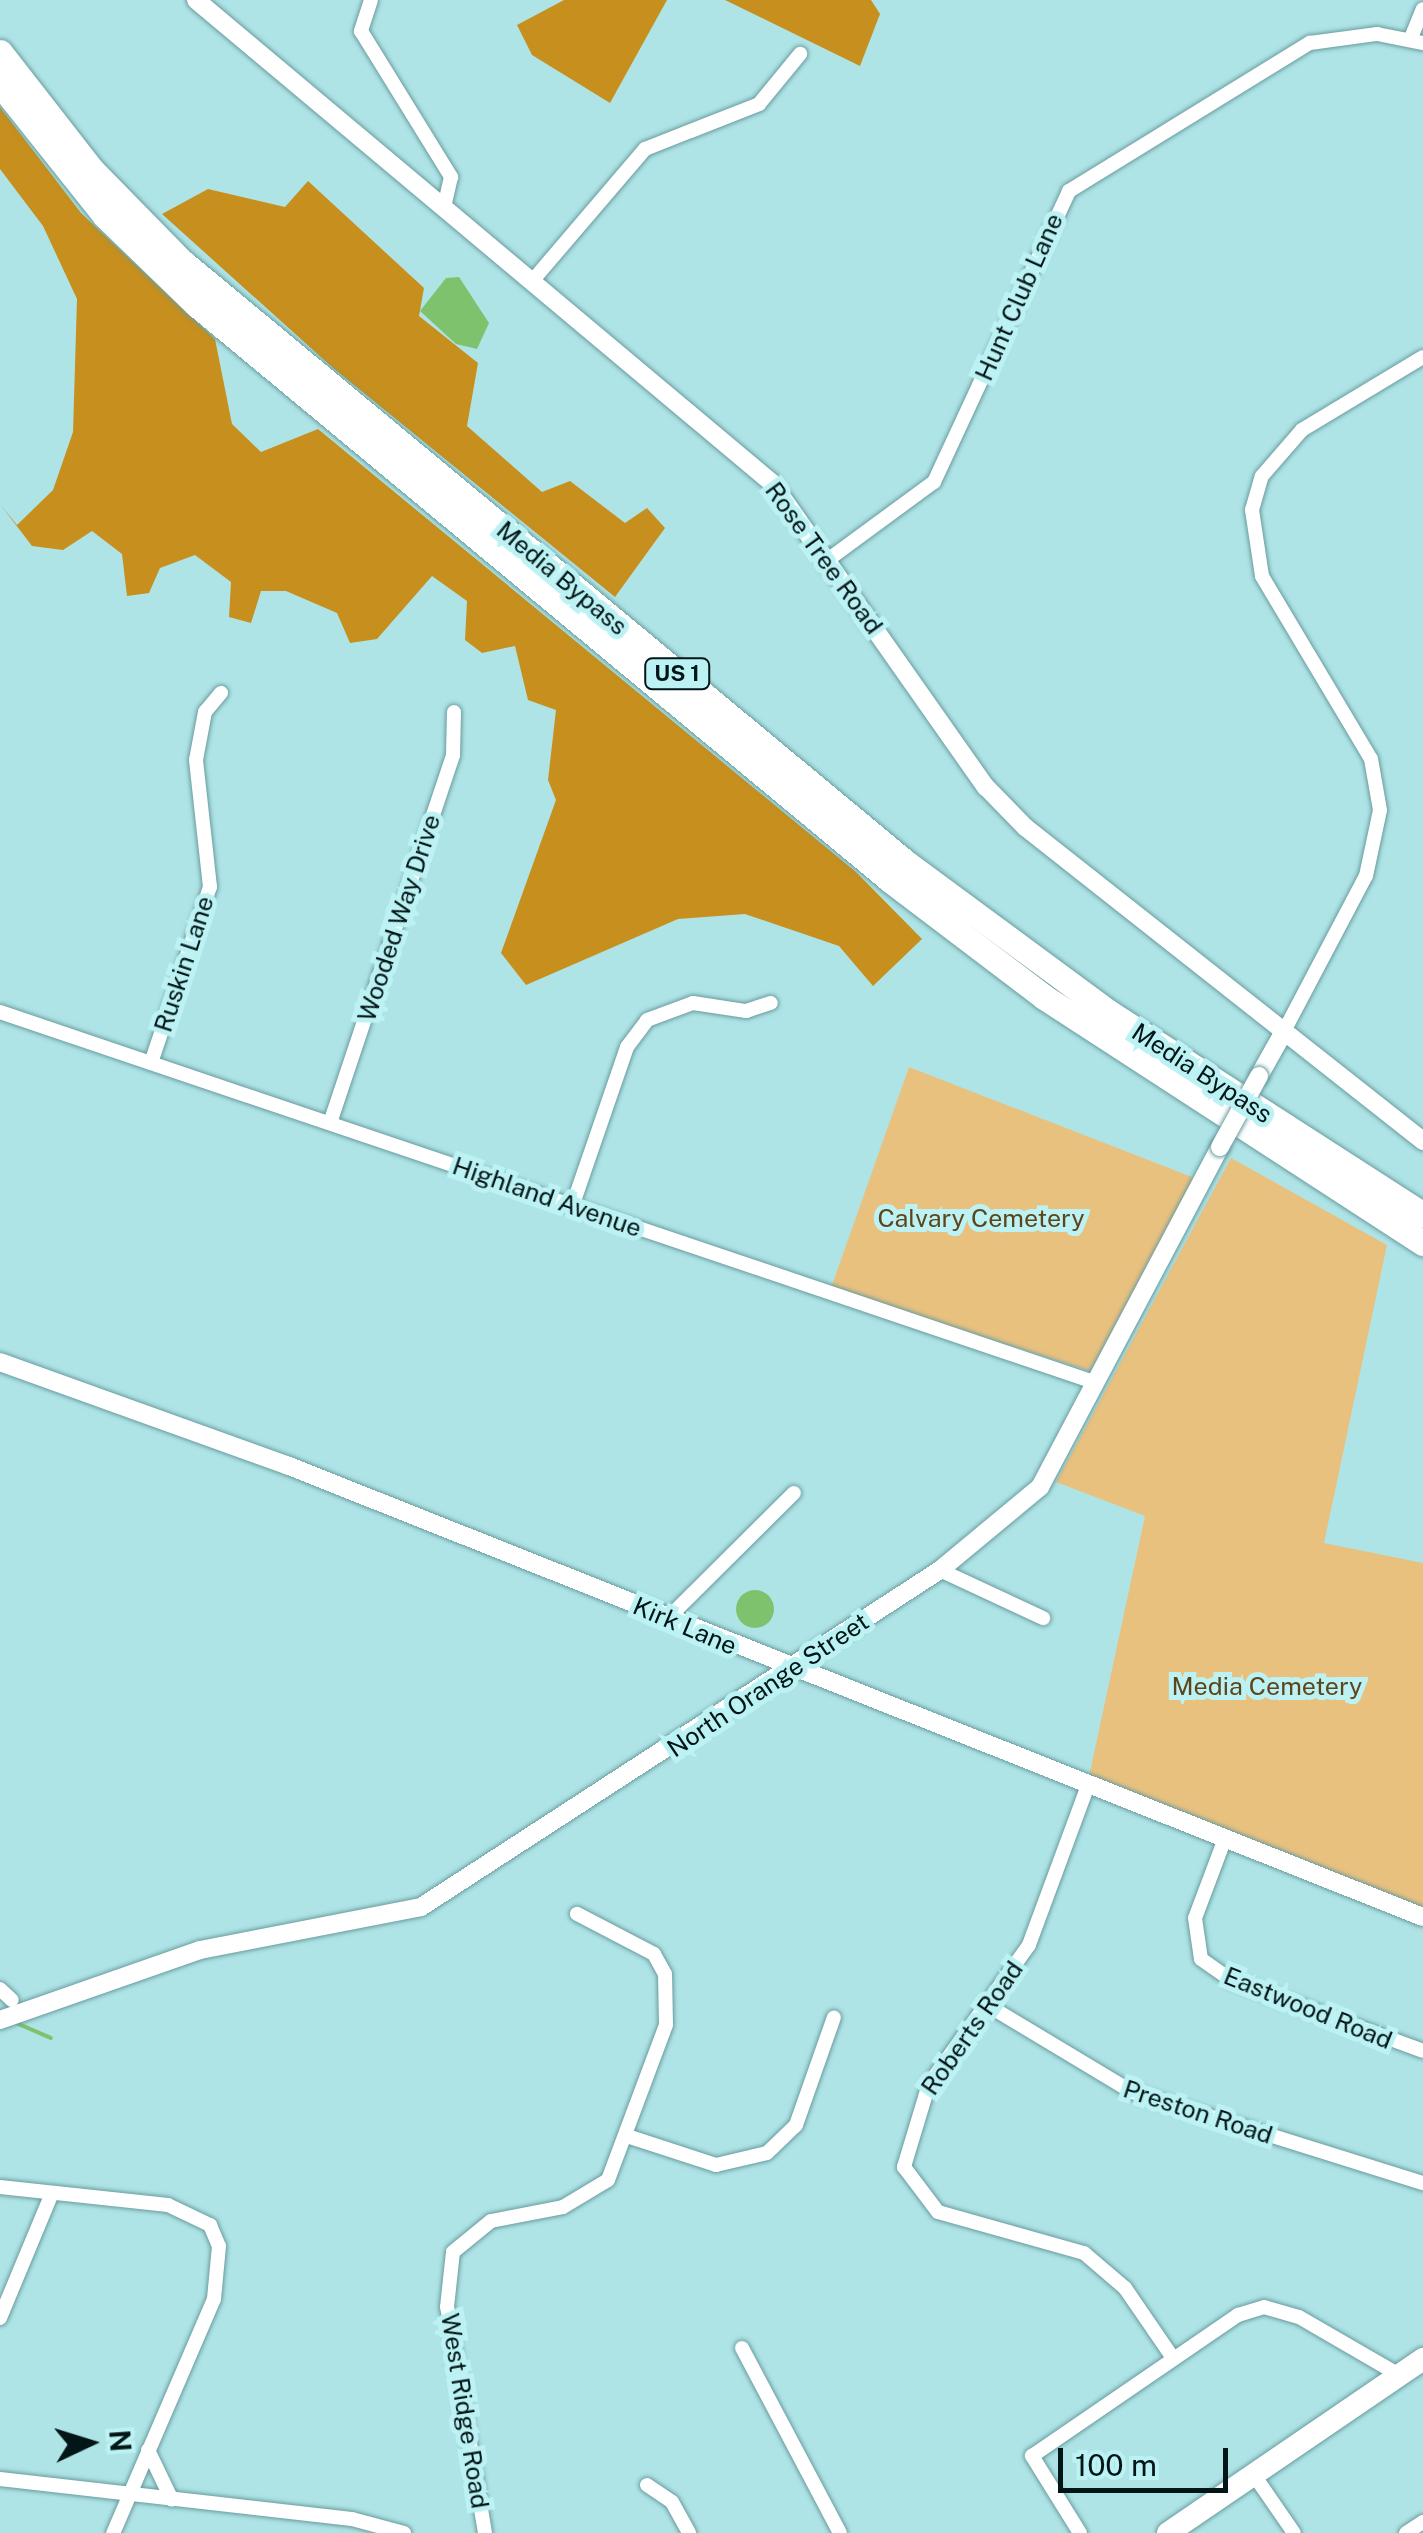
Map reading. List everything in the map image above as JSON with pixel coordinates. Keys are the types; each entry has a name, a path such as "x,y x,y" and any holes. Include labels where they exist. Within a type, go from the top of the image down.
{"highway":[{"name":"Media Bypass","path":"0,52 92,170 180,260 905,862 1070,987 1423,1216"},
{"name":"Media Bypass","path":"0,84 105,216 197,305 903,890 1097,1032 1423,1243"}],"main road":[{"path":"1168,2533 1423,2358"}],"street":[{"name":"Rose Tree Road","path":"196,0 534,279 772,483 998,802 1282,1035 1423,1142"},
{"path":"370,0 361,31 451,177 444,208"},
{"path":"1417,41 1423,10"},
{"name":"Hunt Club Lane","path":"829,560 934,482 1069,191 1310,44 1342,35 1417,41"},
{"path":"534,279 645,149 759,104 800,54"},
{"path":"1282,1035 1366,876 1380,810 1371,759 1262,576 1252,510 1262,476 1302,430 1423,357"},
{"name":"Ruskin Lane","path":"152,1063 210,887 196,760 205,712 221,692"},
{"name":"Wooded Way Drive","path":"330,1122 453,754 454,712"},
{"path":"574,1204 627,1046 646,1020 693,1002 746,1011 771,1003"},
{"name":"Highland Avenue","path":"0,1012 1094,1382"},
{"name":"North Orange Street","path":"0,2020 200,1950 421,1907 791,1673 940,1570 1040,1487 1282,1035"},
{"name":"Kirk Lane","path":"0,1362 669,1617 791,1673 1423,1918"},
{"path":"669,1617 794,1493"},
{"path":"940,1570 1043,1618"},
{"name":"Roberts Road","path":"1087,1788 1039,1924 989,2006 920,2102 903,2151 911,2187 938,2212 1084,2254 1125,2288 1173,2358"},
{"name":"Eastwood Road","path":"1224,1841 1195,1918 1201,1959 1233,1981 1423,2052"},
{"name":"West Ridge Road","path":"485,2533 447,2306 453,2252 491,2221 581,2200 608,2180 666,2025 665,1974 637,1937 577,1914"},
{"name":"Preston Road","path":"989,2006 1132,2092 1423,2183"},
{"path":"626,2136 716,2166 767,2153 796,2125 834,2017"},
{"path":"0,2187 168,2205 210,2225 220,2246 214,2299 113,2533"},
{"path":"0,2318 52,2193"},
{"path":"1080,2533 1032,2456 1173,2358 1264,2307 1350,2341 1399,2375"},
{"path":"742,2348 840,2533"},
{"path":"148,2450 172,2500"},
{"path":"1254,2474 1294,2533"},
{"path":"0,2479 404,2533"},
{"path":"647,2486 672,2502 689,2533"},
{"path":"1406,2533 1423,2522"}],"green space":[{"name":"Calvary Cemetery","path":"909,1067 1197,1179 1090,1371 831,1288"},
{"name":"Media Cemetery","path":"1231,1158 1387,1245 1324,1543 1423,1563 1423,1911 1088,1781 1145,1516 1056,1482"}],"shaded area":[{"path":"564,0 667,0 610,103 532,55 517,25"},
{"path":"725,0 871,0 880,14 860,66"},
{"path":"0,107 81,213 215,339 232,424 261,452 318,429 856,872 922,939 873,986 839,946 745,914 678,919 526,985 501,953 556,800 548,780 556,710 528,700 515,646 482,653 465,640 467,601 432,576 377,639 350,643 337,613 286,591 261,591 251,623 229,617 231,582 195,555 160,568 149,593 127,596 122,554 92,531 63,550 32,546 0,504 17,525 53,490 73,432 77,299 43,226 0,169"},
{"path":"308,181 424,288 419,316 478,363 467,426 542,492 570,481 625,523 647,508 665,528 615,597 333,368 162,214 208,189 285,207"},
{"path":"459,277 489,323 477,349 456,344 420,311 446,278"},
{"path":"755,1590 768,1596 774,1609 768,1622 755,1628 742,1622 736,1609 742,1596"}],"waterway":[{"path":"14,2022 51,2038"}]}
